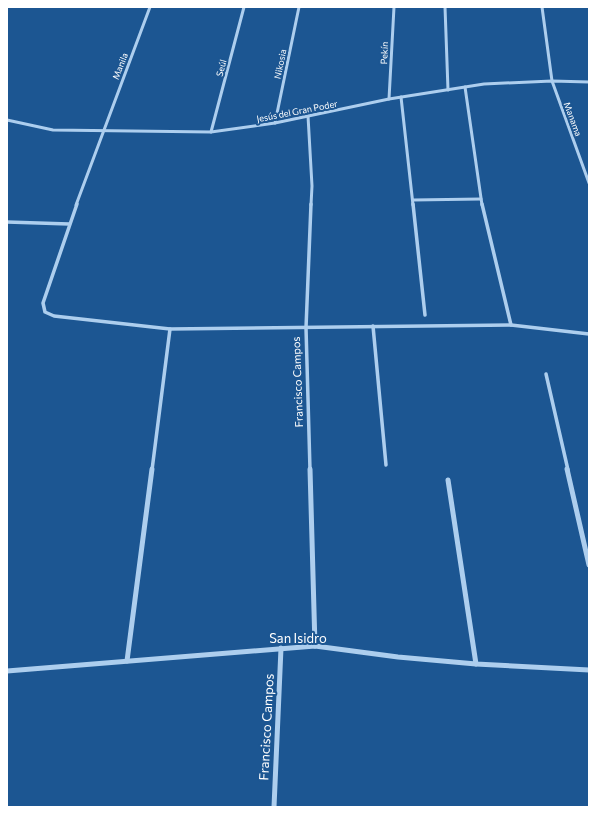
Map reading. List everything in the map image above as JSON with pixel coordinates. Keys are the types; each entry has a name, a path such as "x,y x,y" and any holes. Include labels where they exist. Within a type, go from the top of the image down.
{"street":[{"name":"Manila","path":"150,7 102,130 43,302 45,312 54,316 170,329"},
{"name":"Seúl","path":"211,132 244,7"},
{"name":"Nikosia","path":"275,123 299,7"},
{"name":"Pekín","path":"389,99 394,7"},
{"path":"445,7 448,90"},
{"name":"Manama","path":"542,7 552,81 589,183"},
{"name":"Jesús del Gran Poder","path":"7,120 53,130 211,132 275,123 389,99 484,84 552,81 589,82"},
{"path":"465,87 481,199 510,325"},
{"path":"401,97 424,315"},
{"name":"Francisco Campos","path":"308,116 312,186 306,328 315,646"},
{"path":"413,200 481,199"},
{"path":"7,222 69,224"},
{"path":"127,661 170,329 510,325 589,334"},
{"path":"373,326 386,465"},
{"path":"546,374 589,565"},
{"path":"448,480 476,664"},
{"name":"San Isidro","path":"7,671 315,646 398,657 476,664 589,670"},
{"name":"Francisco Campos","path":"274,807 281,648"}]}
